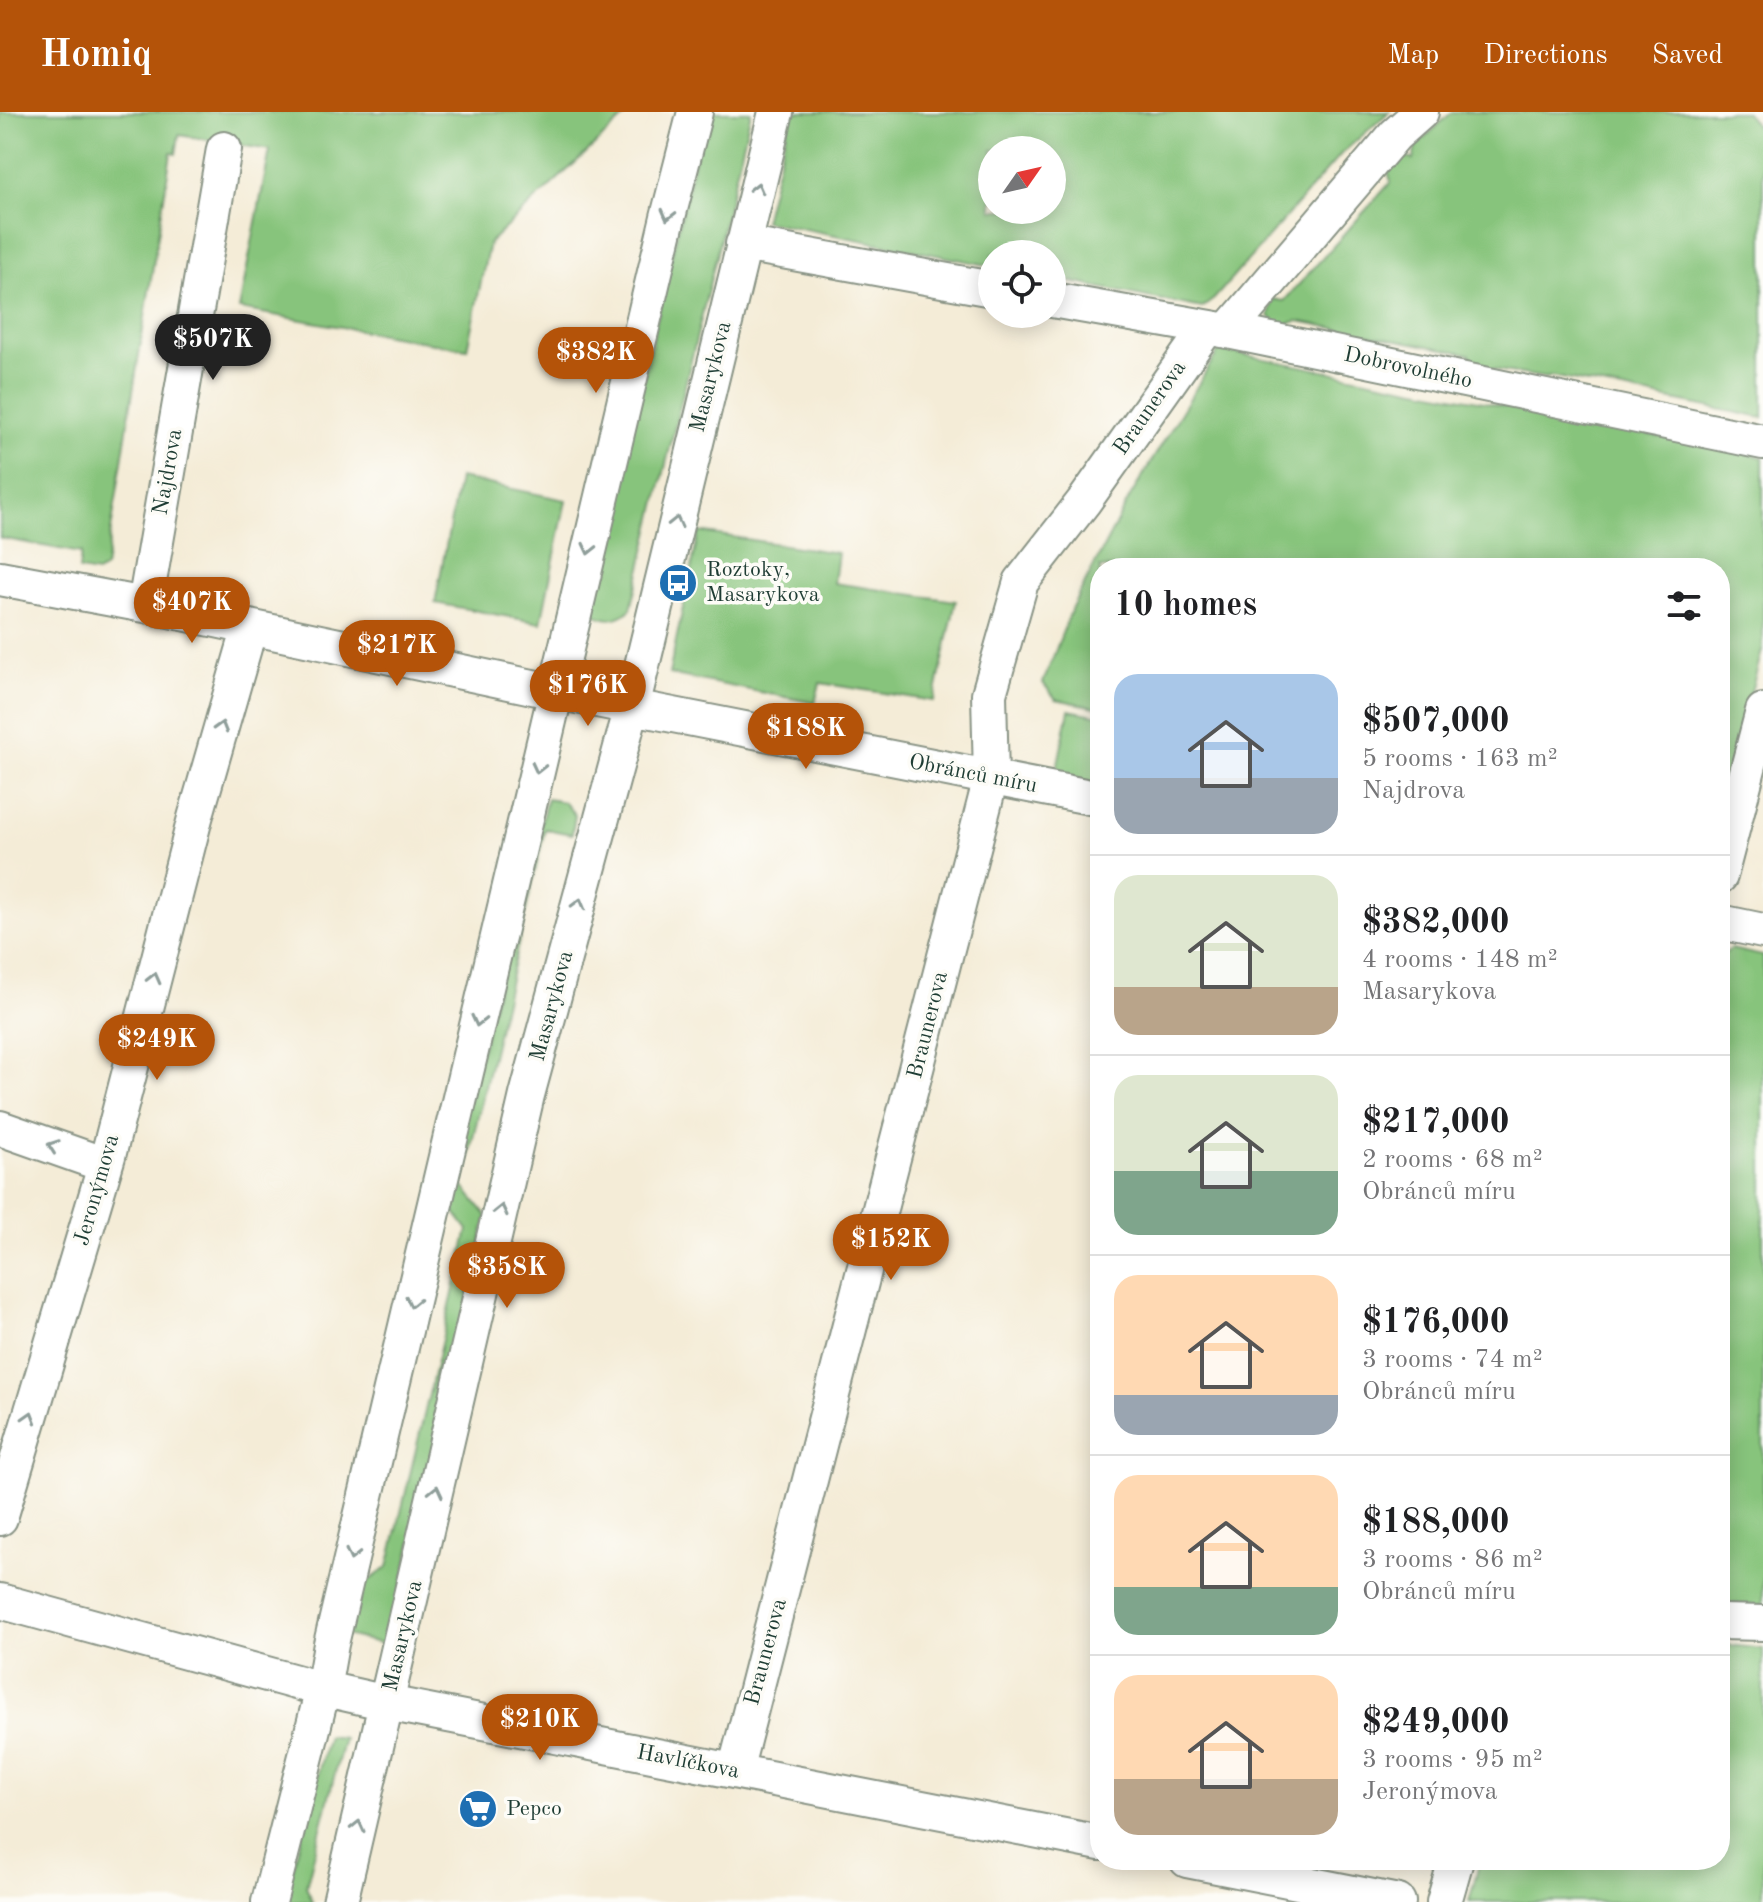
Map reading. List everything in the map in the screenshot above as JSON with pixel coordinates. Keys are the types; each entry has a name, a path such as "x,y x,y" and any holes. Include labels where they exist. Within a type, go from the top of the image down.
{"street":[{"path":"269,1902 323,1689 331,1644 664,232 695,112"},
{"name":"Masarykova","path":"340,1902 527,1095 632,707 776,112"},
{"name":"Braunerova","path":"735,1771 991,778 989,694 1021,582 1218,329 1395,135 1421,112"},
{"name":"Najdrova","path":"145,605 224,149"},
{"path":"743,244 978,286"},
{"name":"Dobrovolného","path":"1066,302 1218,329 1763,442"},
{"name":"Obránců míru","path":"0,578 1090,797"},
{"name":"Jeronýmova","path":"0,1518 105,1165 195,818 250,627"},
{"path":"1730,838 1763,711"},
{"path":"1730,924 1763,931"},
{"path":"0,1128 105,1165"},
{"name":"Havlíčkova","path":"0,1601 323,1689 387,1703 1090,1836"},
{"path":"1730,1622 1763,1623"},
{"path":"1237,1870 1398,1902"},
{"path":"1444,1902 1453,1870"}],"green space":[{"path":"0,112 630,112 489,243 467,349 239,309 270,150 179,135 176,154 171,153 105,568 97,573 79,570 81,553 0,538"},
{"path":"705,112 751,112 631,609 616,618 600,617 590,610"},
{"path":"791,112 1389,112 1341,154 1214,299 1202,308 1066,281 1066,240 978,240 978,263 764,221"},
{"path":"1452,112 1746,112 1763,136 1763,418 1552,376 1546,378 1473,366 1470,354 1298,321 1276,326 1269,315 1273,299 1284,301 1391,182 1388,172 1396,154 1413,160 1416,146"},
{"path":"1219,350 1763,457 1763,647 1730,771 1730,558 1098,558 1130,497"},
{"path":"459,478 566,500 541,623 435,603"},
{"path":"699,532 838,553 834,583 956,601 934,701 820,683 815,703 669,674"},
{"path":"1090,574 1090,706 1056,699 1043,683 1072,608"},
{"path":"1069,710 1090,714 1090,784 1055,778"},
{"path":"547,799 564,802 575,815 572,834 545,829 462,1185 487,1216 388,1645 341,1634 353,1592 388,1567 468,1230 443,1197"},
{"path":"1730,950 1763,956 1763,1606 1730,1604"},
{"path":"1730,1645 1763,1649 1763,1902 1469,1902 1477,1870 1730,1870"},
{"path":"328,1736 344,1738 306,1887 313,1902 284,1902"}],"place":[{"name":"Roztoky, Masarykova","path":"678,583"},
{"name":"Pepco","path":"478,1809"}]}
